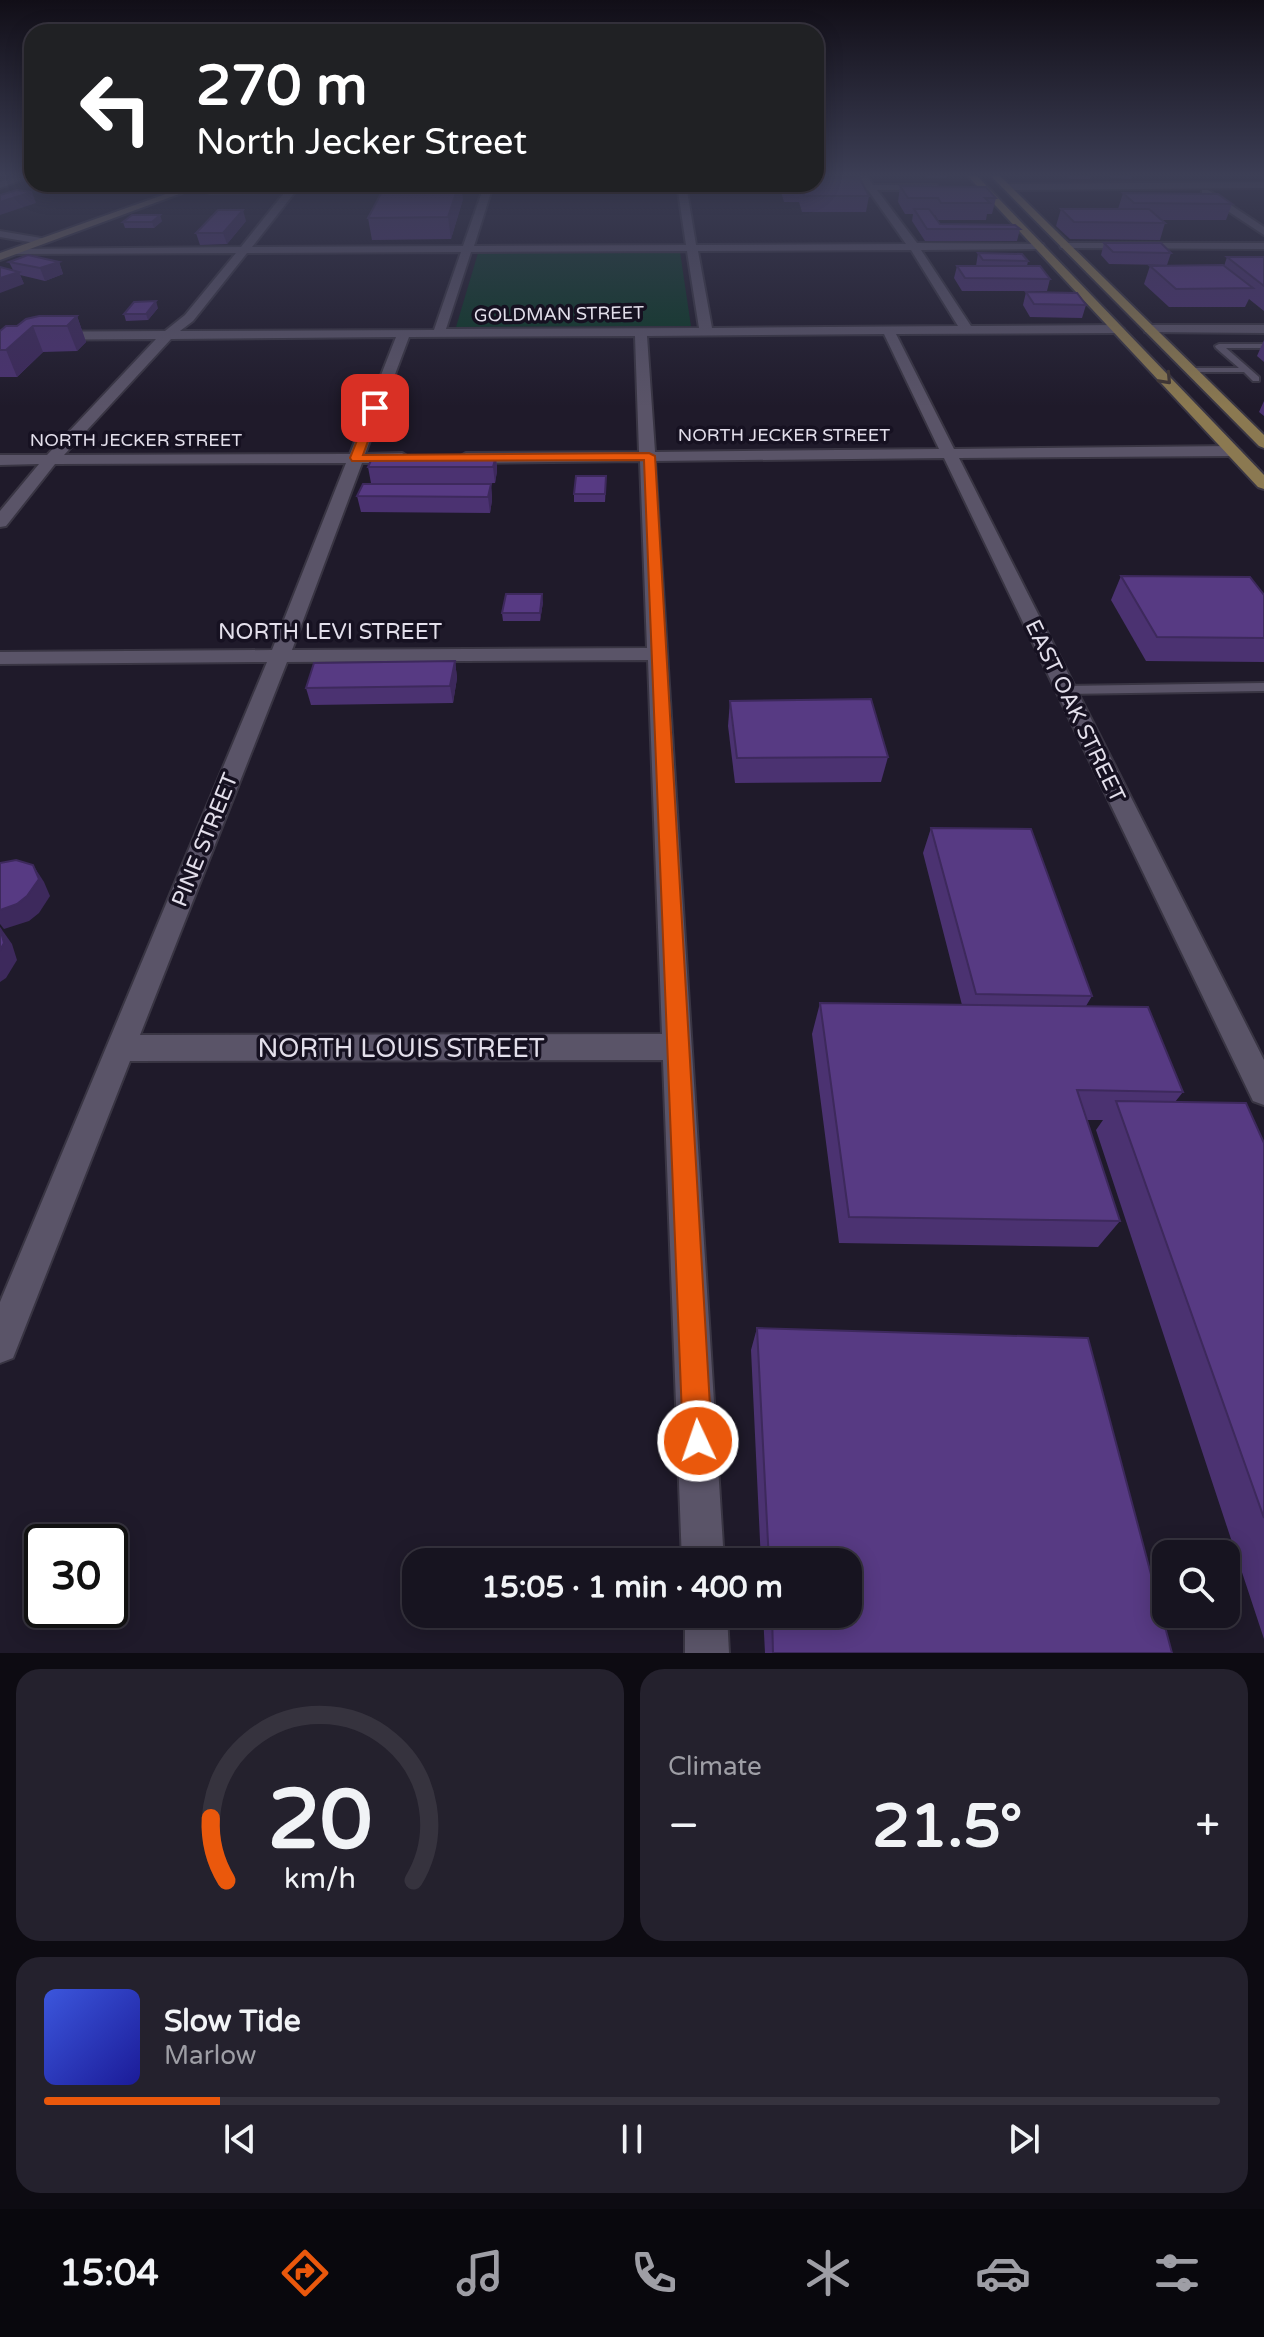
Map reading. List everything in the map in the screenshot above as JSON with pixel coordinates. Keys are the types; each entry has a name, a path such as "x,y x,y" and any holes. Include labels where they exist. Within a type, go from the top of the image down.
{"main road":[{"path":"1045,252 1264,484"},
{"path":"1071,252 1264,443"},
{"path":"1093,302 1111,308 1133,325 1149,329"},
{"path":"1118,329 1136,333 1153,349 1178,357"}],"street":[{"path":"0,522 50,461 157,344 189,318 239,252"},
{"path":"439,333 467,252"},
{"path":"692,252 706,331"},
{"path":"917,252 967,330"},
{"name":"GOLDMAN STREET","path":"0,336 1118,329"},
{"path":"1149,329 1264,329"},
{"name":"EAST OAK STREET","path":"888,330 1264,1091"},
{"path":"641,331 702,1548"},
{"name":"PINE STREET","path":"0,1345 123,1048 404,333"},
{"name":"NORTH JECKER STREET","path":"448,458 1233,451"},
{"name":"NORTH JECKER STREET","path":"0,460 418,458"},
{"name":"NORTH LEVI STREET","path":"0,658 659,654"},
{"name":"NORTH LOUIS STREET","path":"123,1048 679,1047"},
{"path":"706,1628 707,1653"}],"lane":[{"path":"1256,379 1219,346 1264,346"},
{"path":"1190,370 1245,370"},
{"path":"1065,690 1264,687"}],"green space":[{"path":"680,252 691,326 456,327 478,253"}],"building":[{"path":"978,253 1022,254 1028,261 983,260"},
{"path":"28,255 59,262 40,268 9,262"},
{"path":"1227,257 1264,257 1264,286"},
{"path":"1223,265 1253,288 1176,289 1150,266"},
{"path":"957,266 1040,266 1050,279 965,278"},
{"path":"0,267 19,272 0,278"},
{"path":"1026,292 1077,293 1086,305 1034,304"},
{"path":"156,301 146,314 124,314 134,302"},
{"path":"77,316 67,326 33,326 6,350 0,350 0,331 6,326 17,326 26,319"},
{"path":"373,456 496,456 493,467 368,467"},
{"path":"576,476 606,476 605,494 574,494"},
{"path":"363,484 491,484 488,497 357,496"},
{"path":"1121,576 1250,577 1264,595 1264,638 1157,637"},
{"path":"506,594 542,594 540,613 502,613"},
{"path":"455,661 450,686 306,688 314,663"},
{"path":"871,699 888,757 737,758 730,701"},
{"path":"931,828 1031,829 1092,996 976,994"},
{"path":"16,860 33,865 39,879 17,904 0,910 0,863"},
{"path":"0,928 4,943 0,950"},
{"path":"820,1003 1148,1007 1183,1092 1077,1090 1120,1221 849,1217"},
{"path":"1116,1101 1246,1103 1264,1143 1264,1518"},
{"path":"757,1328 1088,1338 1152,1578 1152,1628 1165,1628 1172,1653 773,1653 772,1628 862,1628 862,1548 768,1548"}],"route":[{"path":"375,408 356,458 649,456 698,1441"}]}
